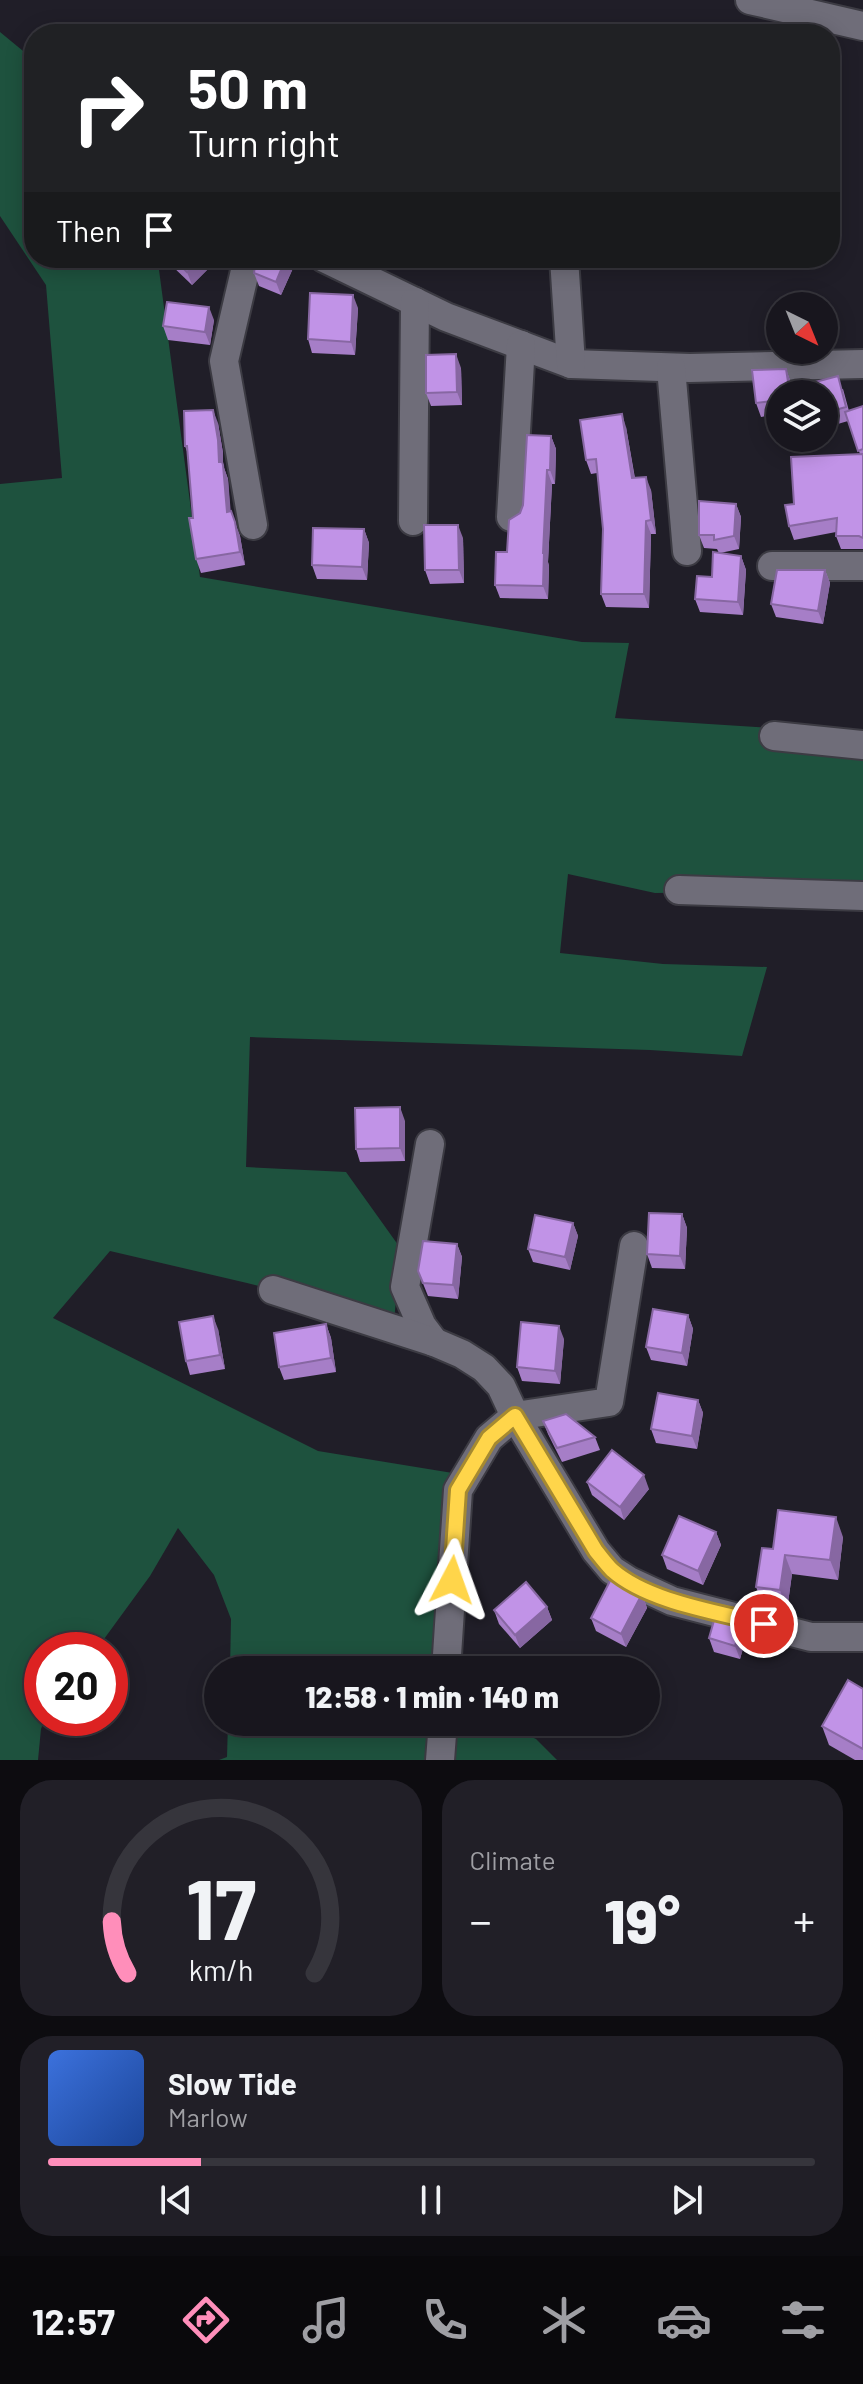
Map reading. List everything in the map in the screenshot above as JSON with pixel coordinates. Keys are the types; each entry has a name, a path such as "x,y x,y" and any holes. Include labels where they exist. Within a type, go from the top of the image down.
{"street":[{"path":"750,0 863,26"},
{"path":"246,268 224,361 253,525"},
{"path":"345,268 446,317 571,364 671,368 863,364"},
{"path":"565,268 571,364"},
{"path":"413,521 415,302"},
{"path":"511,517 521,345"},
{"path":"671,368 687,551"},
{"path":"772,566 863,566"},
{"path":"774,736 863,745"},
{"path":"679,890 863,896"},
{"path":"430,1144 405,1287 422,1326 434,1342"},
{"path":"447,1656 458,1490 489,1438 515,1416 609,1402 634,1246"},
{"path":"273,1290 434,1342 484,1368 501,1386 515,1416 596,1551 612,1570 629,1581 672,1601 811,1637 863,1637"},
{"path":"440,1760 442,1736"}],"green space":[{"path":"0,32 24,52 24,252 0,216"},
{"path":"35,268 156,268 159,270 200,577 582,642 629,643 615,718 863,734 863,890 655,893 568,874 560,953 663,964 767,967 742,1056 650,1050 250,1037 246,1167 346,1172 401,1249 394,1321 110,1251 53,1318 318,1451 471,1476 456,1656 230,1656 231,1619 214,1575 178,1528 150,1576 109,1632 24,1632 24,1736 40,1736 38,1760 0,1760 0,484 62,478 46,285"},
{"path":"228,1736 444,1736 440,1760 219,1760 227,1757"},
{"path":"449,1736 529,1736 557,1760 446,1760"}],"building":[{"path":"255,268 282,268 276,282 254,273"},
{"path":"310,293 353,295 351,342 308,339"},
{"path":"167,302 209,307 205,332 163,326"},
{"path":"456,354 457,392 426,393 426,355"},
{"path":"786,369 788,380 766,380 766,402 756,403 752,370"},
{"path":"838,376 846,407 838,409 838,380 823,380"},
{"path":"863,406 863,449 858,451 845,412"},
{"path":"213,410 219,462 223,465 227,512 231,511 235,522 240,552 196,559 189,518 193,518 184,411"},
{"path":"622,414 632,478 646,477 651,520 646,521 644,594 601,594 603,529 596,459 586,460 580,420"},
{"path":"527,435 551,436 543,586 495,585 496,552 507,552 509,520 520,513 523,505"},
{"path":"863,454 863,538 836,536 837,518 789,526 785,505 794,504 791,457"},
{"path":"699,501 736,504 734,536 714,540 714,535 699,535"},
{"path":"424,525 458,525 459,570 425,570"},
{"path":"313,528 364,529 362,567 312,565"},
{"path":"713,552 741,556 738,602 695,599 697,576 712,577"},
{"path":"777,570 825,570 818,611 771,604"},
{"path":"400,1107 400,1148 356,1149 355,1108"},
{"path":"649,1213 682,1214 680,1256 647,1254"},
{"path":"535,1215 573,1223 565,1257 528,1249"},
{"path":"423,1241 457,1244 453,1285 423,1283 418,1271"},
{"path":"653,1309 688,1315 682,1353 646,1347"},
{"path":"213,1316 220,1355 186,1361 179,1322"},
{"path":"521,1322 559,1326 555,1371 517,1367"},
{"path":"326,1324 331,1358 279,1367 274,1333"},
{"path":"658,1393 698,1400 692,1436 651,1429"},
{"path":"566,1414 595,1437 557,1448 543,1421"},
{"path":"612,1450 644,1475 620,1507 587,1482"},
{"path":"778,1510 836,1517 830,1560 785,1555 780,1590 756,1587 762,1548 773,1549"},
{"path":"679,1516 716,1532 698,1571 662,1555"},
{"path":"611,1579 642,1594 621,1634 591,1618"},
{"path":"526,1582 547,1607 515,1635 494,1610"},
{"path":"715,1617 741,1624 735,1646 709,1638"},
{"path":"848,1680 863,1689 863,1749 822,1726"}],"route":[{"path":"452,1580 458,1490 489,1438 515,1416 596,1551 612,1570 672,1601 764,1624"}]}
